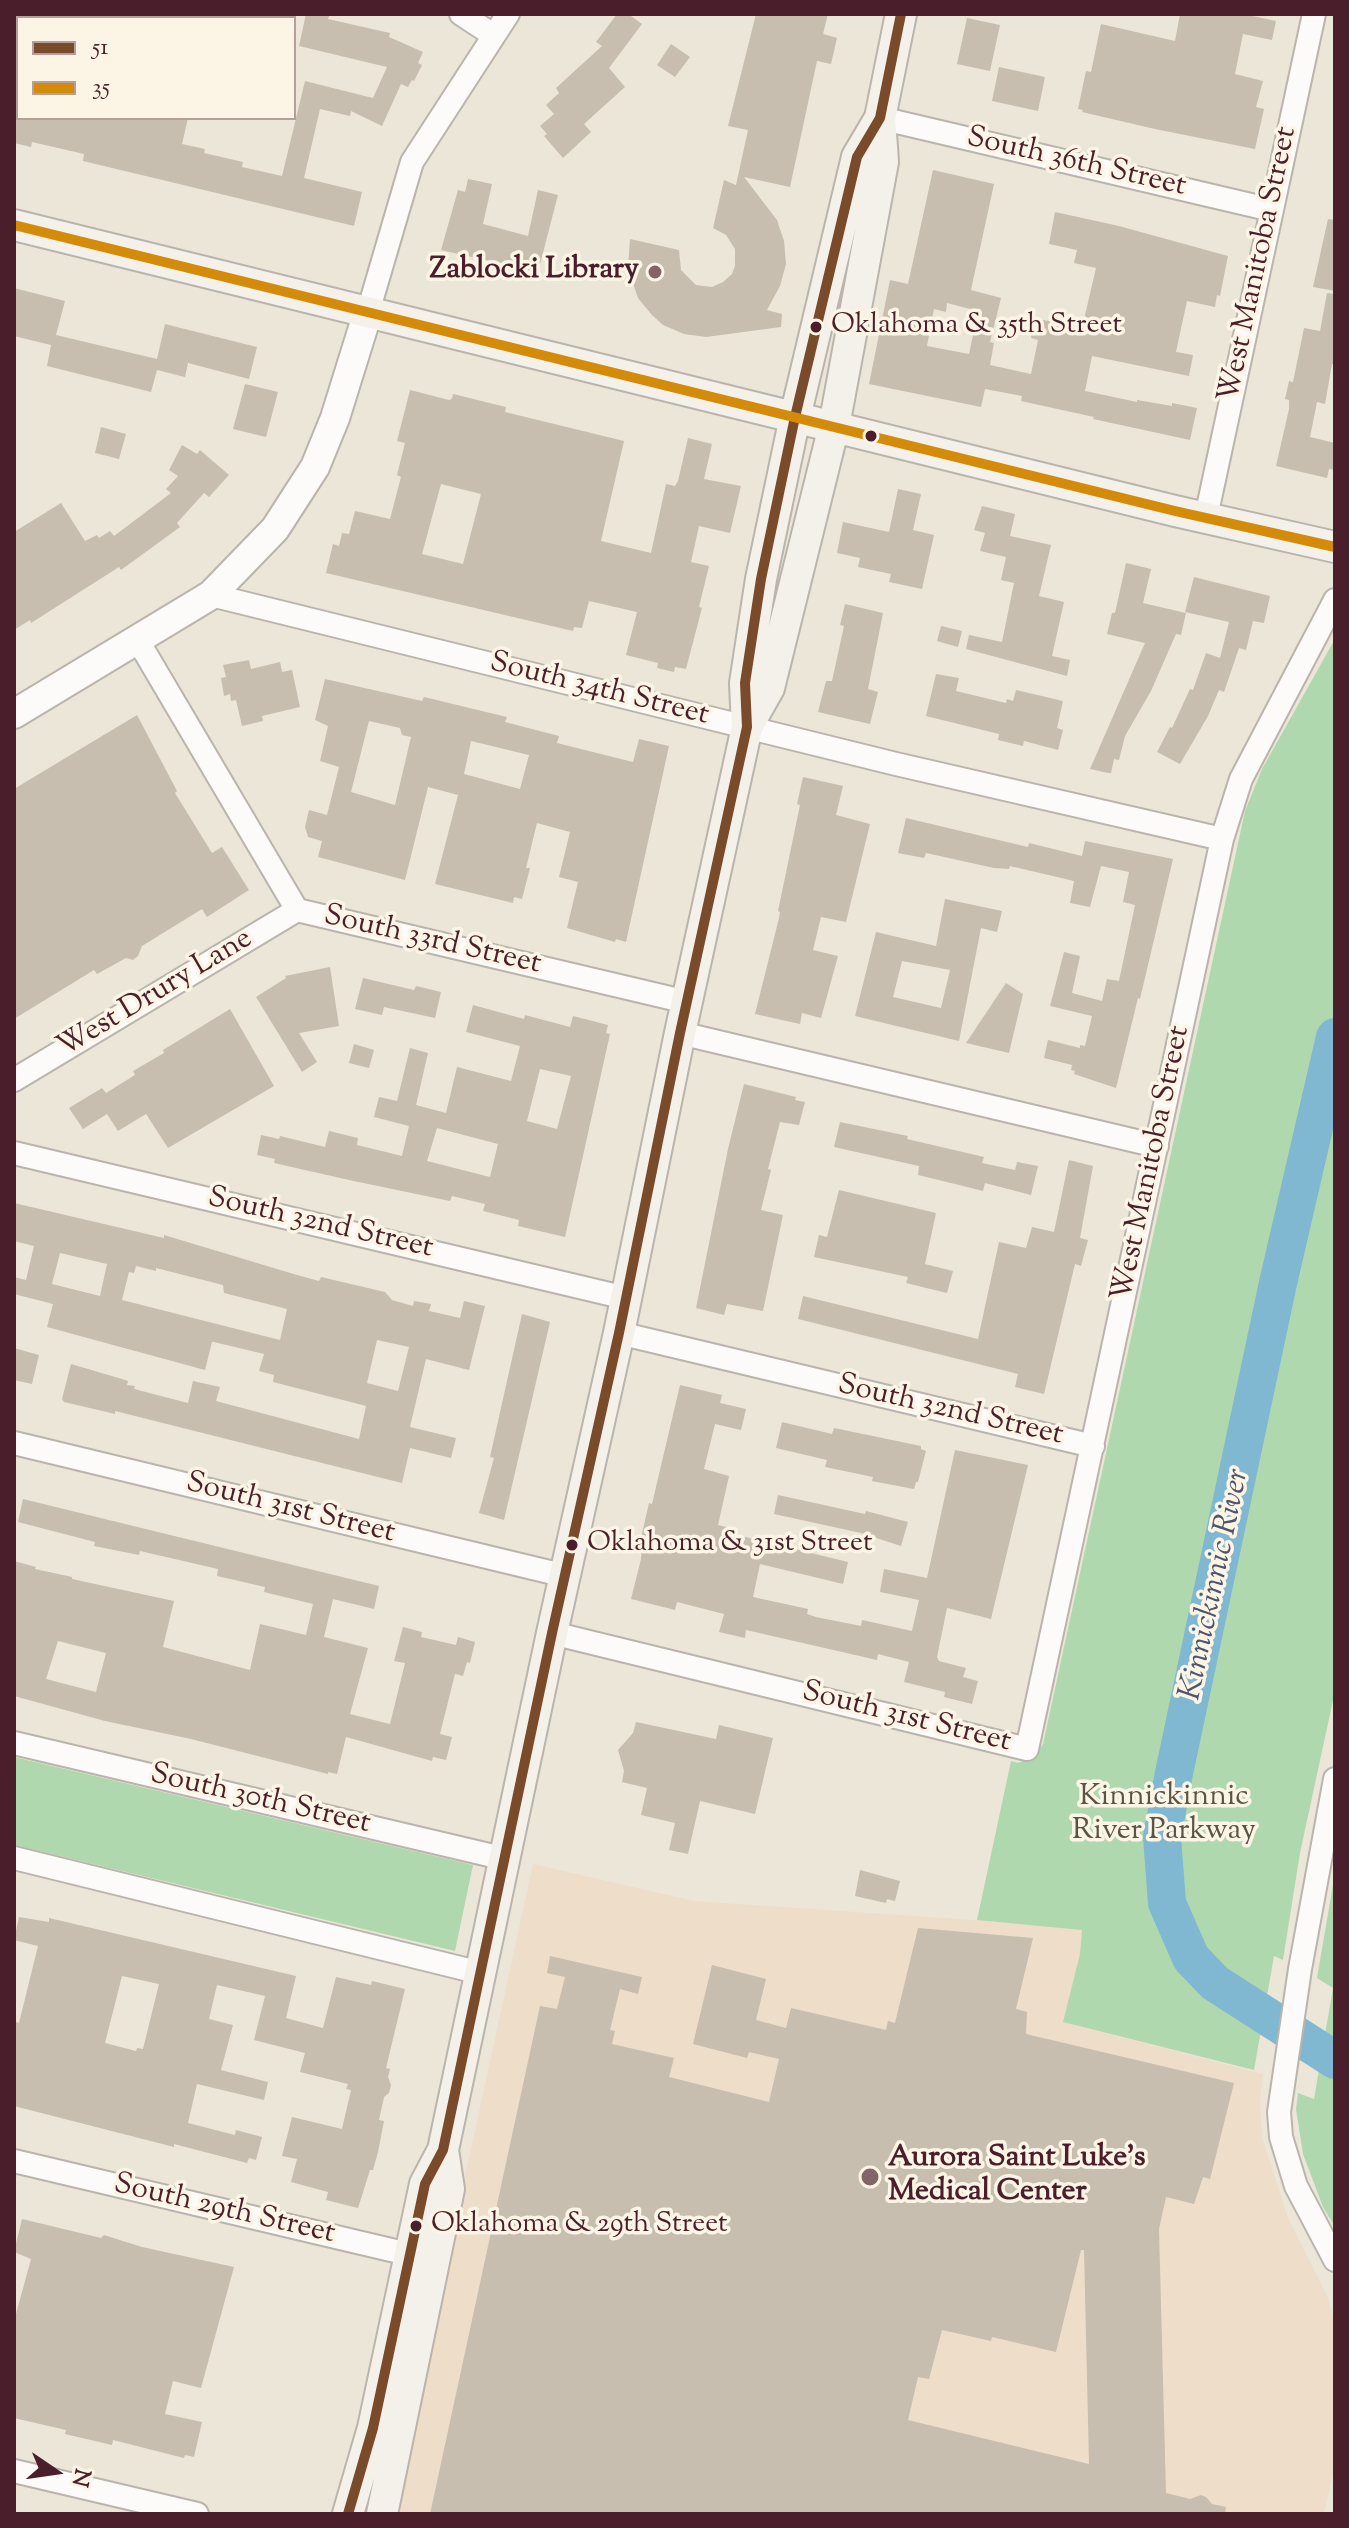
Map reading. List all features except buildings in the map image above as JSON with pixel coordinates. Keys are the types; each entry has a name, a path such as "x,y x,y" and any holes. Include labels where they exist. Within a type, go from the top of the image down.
{"main road":[{"path":"747,727 769,688 834,426 883,162 880,118 901,14"},
{"path":"382,2514 423,2257 425,2184 443,2150 747,727 745,683 761,579 795,417 857,157 880,118"},
{"path":"14,225 1335,547"},
{"path":"348,2514 423,2257"}],"street":[{"path":"461,14 493,35"},
{"path":"14,714 211,595 275,529 315,467 335,418 412,162 508,14"},
{"name":"West Manitoba Street","path":"1206,517 1314,14"},
{"name":"South 36th Street","path":"880,118 1272,210"},
{"name":"South 34th Street","path":"211,595 747,727 1222,839"},
{"name":"West Manitoba Street","path":"1027,1749 1222,839 1241,779 1335,600"},
{"name":"South 33rd Street","path":"137,639 297,910 687,1002"},
{"name":"West Drury Lane","path":"14,1080 297,910"},
{"path":"680,1033 1157,1146"},
{"name":"South 32nd Street","path":"14,1153 626,1298"},
{"name":"South 32nd Street","path":"619,1333 1093,1446"},
{"name":"South 31st Street","path":"14,1443 566,1576"},
{"name":"South 31st Street","path":"552,1633 1027,1749"},
{"name":"South 30th Street","path":"14,1743 506,1859"},
{"path":"1335,1779 1330,1824 1300,1969 1279,2112 1286,2159 1306,2207 1335,2260"},
{"path":"14,1858 481,1973"},
{"name":"South 29th Street","path":"14,2161 423,2257"},
{"path":"14,2471 197,2514"}],"shaded area":[{"name":"Aurora Saint Luke's Medical Center","path":"533,1864 694,1901 1082,1930 1080,1954 1063,2022 1263,2074 1260,2100 1262,2137 1288,2218 1328,2298 1335,2323 1335,2464 1324,2514 399,2514 429,2342"}],"green space":[{"name":"Kinnickinnic River Parkway","path":"1335,639 1335,1691 1300,1853 1283,1960 1274,1956 1254,2070 1063,2022 1080,1954 1082,1930 977,1920 1011,1761 1018,1763 1035,1756 1043,1744 1245,811 1262,769"},
{"path":"14,1757 473,1865 455,1951 14,1845"},
{"name":"Kinnickinnic River Parkway","path":"1335,1873 1335,2227 1323,2207 1303,2154 1296,2109 1298,2093 1314,2099 1333,1988 1317,1978"}],"waterway":[{"name":"Kinnickinnic River","path":"1335,1037 1278,1283 1162,1837 1167,1903 1191,1958 1215,1983 1335,2060"}],"transit line":[{"name":"51","path":"348,2514 373,2428 425,2184 443,2150 619,1333 747,727 745,683 761,579 795,417 857,157 880,118 901,14"},
{"name":"35","path":"14,225 1175,511 1335,547"}],"place":[{"name":"Zablocki Library","path":"655,272"},
{"name":"Oklahoma & 35th Street","path":"816,327"},
{"name":"Oklahoma & 31st Street","path":"572,1545"},
{"name":"Aurora Saint Luke's Medical Center","path":"870,2177"},
{"name":"Oklahoma & 29th Street","path":"416,2226"}]}
